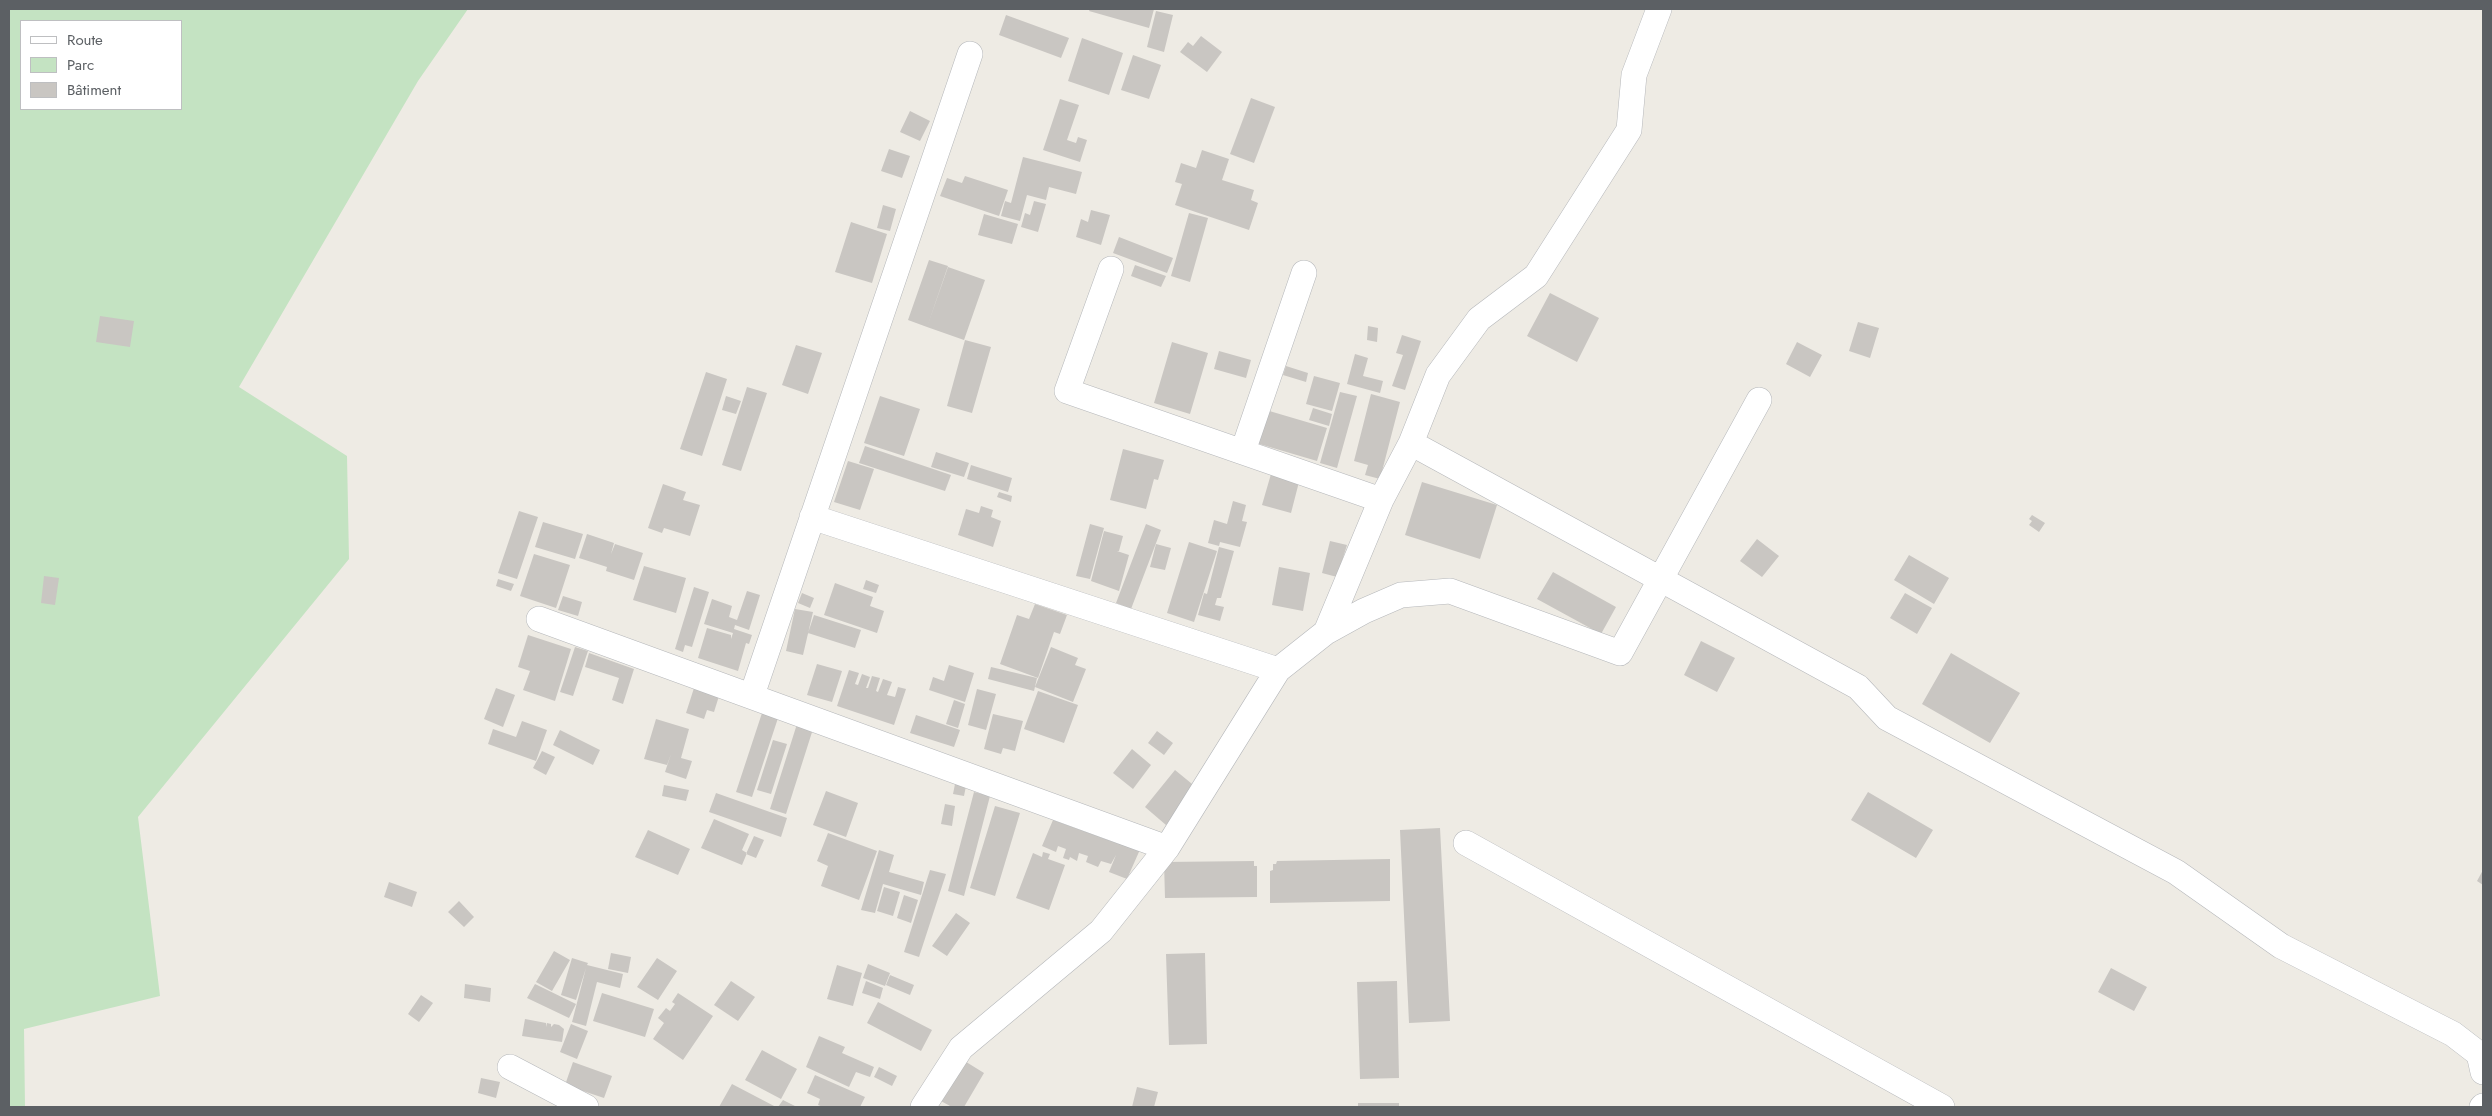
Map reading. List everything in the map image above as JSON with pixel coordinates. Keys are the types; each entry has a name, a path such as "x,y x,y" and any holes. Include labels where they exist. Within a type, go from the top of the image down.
{"street":[{"path":"1326,632 1382,500 1411,443 1438,375 1479,319 1536,276 1629,130 1634,75 1659,9"},
{"path":"752,695 970,54"},
{"path":"1111,269 1067,390 1382,500"},
{"path":"1243,451 1304,273"},
{"path":"923,1107 961,1048 1101,931 1168,848 1278,670 1326,632 1364,611 1401,595 1450,590 1620,653 1759,400"},
{"path":"1411,443 1858,687 1886,718 2176,872 2281,946 2453,1034 2479,1054 2483,1072"},
{"path":"812,517 1278,670"},
{"path":"539,619 1168,848"},
{"path":"1466,843 1942,1107"},
{"path":"510,1066 586,1107"}],"green space":[{"path":"9,9 468,9 418,81 239,387 347,456 349,559 138,817 160,996 24,1029 25,1107 9,1107"}],"building":[{"path":"1090,9 1154,9 1149,28 1089,11"},
{"path":"1156,11 1173,15 1164,52 1147,47"},
{"path":"1006,15 1069,38 1061,58 999,35"},
{"path":"1201,36 1222,52 1207,72 1180,52 1188,42 1193,46"},
{"path":"1082,38 1123,53 1109,95 1068,81"},
{"path":"1133,55 1161,65 1149,99 1121,90"},
{"path":"1251,98 1275,107 1254,163 1230,154"},
{"path":"1060,99 1079,105 1067,140 1076,143 1078,137 1087,140 1080,162 1043,150"},
{"path":"910,111 930,121 920,141 900,132"},
{"path":"889,149 910,156 902,178 881,171"},
{"path":"1202,150 1229,159 1222,180 1254,190 1251,200 1258,203 1249,230 1175,205 1182,184 1175,182 1181,163 1196,168"},
{"path":"1023,157 1082,172 1076,194 1049,187 1046,200 1027,195 1020,221 1001,216 1005,201 1011,203"},
{"path":"965,176 1008,190 999,216 940,196 947,178 962,183"},
{"path":"1034,201 1046,204 1038,232 1021,227 1025,213 1030,215"},
{"path":"883,205 896,209 890,231 877,228"},
{"path":"1091,210 1110,215 1101,245 1076,237 1081,219 1088,222"},
{"path":"1189,213 1208,218 1190,282 1171,276"},
{"path":"984,214 1018,224 1012,244 978,235"},
{"path":"851,222 887,234 872,283 835,272"},
{"path":"1119,237 1173,258 1167,273 1113,253"},
{"path":"929,260 948,266 927,327 908,320"},
{"path":"1135,265 1166,276 1161,287 1131,276"},
{"path":"948,267 985,280 964,340 927,327"},
{"path":"1550,293 1599,318 1577,362 1527,336"},
{"path":"100,316 134,321 130,347 96,342"},
{"path":"1858,322 1879,328 1870,358 1849,351"},
{"path":"1368,326 1378,328 1377,342 1367,340"},
{"path":"1402,335 1421,341 1405,390 1392,386 1403,355 1396,353"},
{"path":"965,340 991,347 972,413 947,406"},
{"path":"1172,342 1208,353 1190,414 1154,403"},
{"path":"1797,342 1822,355 1810,377 1786,364"},
{"path":"796,345 822,353 808,394 782,385"},
{"path":"1219,351 1251,360 1246,378 1214,369"},
{"path":"1355,354 1368,358 1363,376 1383,381 1380,393 1347,384"},
{"path":"1286,366 1308,373 1306,382 1283,375"},
{"path":"706,372 727,379 702,456 680,449"},
{"path":"1314,376 1340,383 1332,411 1306,404"},
{"path":"747,387 767,393 741,471 722,465"},
{"path":"1340,392 1357,396 1337,468 1320,463"},
{"path":"1371,394 1400,402 1380,479 1365,475 1368,465 1354,461"},
{"path":"726,396 741,401 736,414 722,410"},
{"path":"880,396 920,409 904,456 864,443"},
{"path":"1313,408 1332,414 1329,426 1309,420"},
{"path":"1266,410 1327,428 1317,461 1256,443"},
{"path":"865,446 951,475 945,491 859,463"},
{"path":"1123,449 1164,460 1158,480 1154,479 1146,509 1110,500"},
{"path":"936,452 969,463 964,477 931,467"},
{"path":"848,461 874,469 860,510 834,502"},
{"path":"971,465 1012,478 1008,492 967,479"},
{"path":"1271,474 1299,482 1291,513 1262,505"},
{"path":"1422,482 1497,505 1480,559 1405,535"},
{"path":"663,484 686,492 683,500 700,505 690,536 664,528 662,533 648,528"},
{"path":"999,492 1012,496 1011,502 997,497"},
{"path":"1233,501 1246,505 1242,521 1247,522 1240,547 1220,542 1219,546 1208,543 1214,520 1227,524"},
{"path":"981,506 993,510 991,517 1001,521 993,547 958,535 966,509 979,513"},
{"path":"519,511 538,517 517,579 498,573"},
{"path":"2032,515 2045,523 2039,532 2029,525 2032,521 2029,519"},
{"path":"543,522 583,534 575,559 535,547"},
{"path":"1090,524 1104,528 1090,579 1076,576"},
{"path":"1146,524 1161,530 1131,609 1116,603"},
{"path":"1104,531 1123,536 1119,551 1117,551 1129,555 1119,591 1091,581"},
{"path":"587,534 614,543 611,554 615,544 643,553 634,580 606,571 607,567 579,558"},
{"path":"1757,539 1779,556 1762,577 1740,561"},
{"path":"1330,541 1347,545 1337,577 1322,573"},
{"path":"1189,542 1217,551 1194,622 1167,613"},
{"path":"1156,544 1171,548 1165,570 1150,567"},
{"path":"1219,547 1234,551 1221,598 1217,598 1215,605 1224,607 1220,621 1198,615 1204,593 1207,594"},
{"path":"534,554 570,565 556,608 520,596"},
{"path":"1909,555 1949,578 1934,604 1894,580"},
{"path":"644,566 686,578 676,613 633,600"},
{"path":"1279,567 1310,573 1303,611 1272,605"},
{"path":"1553,572 1616,607 1601,634 1537,599"},
{"path":"44,576 59,578 55,605 41,603"},
{"path":"498,579 514,584 511,591 496,586"},
{"path":"866,580 879,585 876,593 863,589"},
{"path":"835,583 873,597 870,606 884,611 877,633 824,615"},
{"path":"694,587 709,592 692,647 685,645 683,652 675,649"},
{"path":"747,591 760,595 749,630 735,625 734,629 752,635 749,644 746,643 738,671 698,658 707,628 731,635 731,639 733,633 704,624 712,599 732,606 729,617 737,620"},
{"path":"802,593 814,598 810,608 798,603"},
{"path":"1905,593 1932,608 1917,634 1890,618"},
{"path":"563,596 582,602 578,616 558,610"},
{"path":"1035,604 1067,615 1060,634 1054,632 1038,678 1000,664 1017,615 1029,619"},
{"path":"795,609 813,612 803,655 786,651"},
{"path":"814,615 861,630 855,648 808,633"},
{"path":"528,635 571,649 555,701 523,690 530,671 518,667"},
{"path":"1701,641 1735,658 1717,692 1684,675"},
{"path":"575,647 588,651 573,696 560,692"},
{"path":"1051,647 1078,658 1075,665 1086,669 1073,702 1035,687"},
{"path":"589,653 634,669 623,704 612,700 619,678 585,667"},
{"path":"1951,653 2020,693 1990,743 1922,704"},
{"path":"817,664 842,671 832,702 807,695"},
{"path":"949,665 974,673 965,702 929,690 933,677 944,681"},
{"path":"991,667 1037,678 1034,691 988,679"},
{"path":"849,670 859,673 855,684 858,685 862,674 870,677 866,688 868,688 872,676 880,678 876,691 878,692 883,679 892,682 887,695 895,697 898,687 906,689 894,725 837,706"},
{"path":"496,688 515,695 503,727 484,719"},
{"path":"694,688 719,696 714,712 707,710 704,719 686,713"},
{"path":"977,689 996,694 986,730 968,725"},
{"path":"1038,691 1078,705 1064,743 1024,729"},
{"path":"954,700 965,704 958,728 946,724"},
{"path":"762,713 778,718 752,797 736,792"},
{"path":"993,714 1023,721 1015,751 1003,748 1001,754 984,749"},
{"path":"916,715 960,730 954,747 910,733"},
{"path":"656,719 689,729 681,758 692,761 686,779 665,772 671,754 667,765 644,759"},
{"path":"522,721 547,730 536,761 488,744 493,729 516,737"},
{"path":"797,724 813,729 786,814 770,809"},
{"path":"560,730 600,750 593,765 553,745"},
{"path":"1157,731 1173,743 1164,755 1148,743"},
{"path":"773,740 787,744 771,794 757,790"},
{"path":"1132,749 1151,765 1133,789 1113,773"},
{"path":"542,751 555,757 546,775 533,768"},
{"path":"1175,770 1197,788 1166,825 1145,807"},
{"path":"955,784 966,786 964,796 953,794"},
{"path":"664,785 689,790 686,801 662,796"},
{"path":"826,791 858,803 846,837 813,825"},
{"path":"974,792 990,796 964,896 948,891"},
{"path":"1868,792 1933,830 1916,858 1851,820"},
{"path":"716,793 787,818 781,837 709,812"},
{"path":"945,804 955,806 952,826 941,824"},
{"path":"995,806 1020,813 995,896 970,888"},
{"path":"714,819 749,834 742,850 747,853 742,865 701,848"},
{"path":"1053,820 1119,844 1123,836 1142,845 1127,879 1109,872 1116,855 1111,864 1101,861 1098,867 1086,862 1088,856 1079,853 1077,861 1070,857 1069,860 1063,858 1066,849 1058,846 1056,852 1042,846"},
{"path":"1440,828 1450,1021 1409,1023 1400,830"},
{"path":"648,830 690,849 678,875 635,857"},
{"path":"828,833 877,851 859,900 821,886 828,866 817,861"},
{"path":"754,836 764,840 756,858 746,854"},
{"path":"879,850 894,855 889,872 924,882 921,895 883,884 875,913 861,910"},
{"path":"1043,852 1050,854 1048,859 1065,865 1049,910 1016,898 1033,853 1042,857"},
{"path":"1390,859 1390,901 1270,903 1270,871 1273,870 1273,864 1276,864 1277,861"},
{"path":"1254,861 1254,866 1257,866 1257,897 1165,898 1164,862"},
{"path":"930,870 946,874 919,957 904,952"},
{"path":"2483,870 2483,885 2477,881"},
{"path":"389,882 417,892 412,907 384,897"},
{"path":"884,887 900,892 893,916 877,911"},
{"path":"904,895 918,900 911,923 897,918"},
{"path":"459,901 474,917 464,927 448,912"},
{"path":"956,913 970,923 947,956 932,946"},
{"path":"554,951 570,960 552,991 536,982"},
{"path":"611,953 631,957 628,973 608,969"},
{"path":"1205,953 1207,1044 1169,1045 1166,954"},
{"path":"572,958 588,963 587,965 623,974 620,988 597,982 586,1026 572,1022 586,968 576,1000 561,995"},
{"path":"657,958 677,971 658,1000 637,987"},
{"path":"868,964 890,973 885,986 863,978"},
{"path":"837,965 862,973 853,1006 827,999"},
{"path":"2111,968 2147,987 2134,1011 2098,992"},
{"path":"890,975 914,985 910,995 886,985"},
{"path":"731,981 755,997 738,1021 714,1005"},
{"path":"866,981 883,988 880,999 862,993"},
{"path":"1397,981 1399,1078 1360,1079 1357,982"},
{"path":"465,984 491,988 490,1002 464,998"},
{"path":"535,984 576,1004 569,1018 527,998"},
{"path":"602,993 654,1009 645,1037 593,1021"},
{"path":"678,993 713,1016 683,1060 653,1039 664,1023 658,1018 666,1008 670,1011 675,1004 672,1002"},
{"path":"421,995 433,1003 419,1022 408,1014"},
{"path":"878,1002 932,1030 921,1051 867,1023"},
{"path":"525,1019 546,1023 546,1027 547,1023 551,1024 551,1027 554,1024 559,1025 564,1029 562,1042 522,1036"},
{"path":"571,1024 588,1031 577,1059 560,1052"},
{"path":"819,1036 845,1047 842,1053 874,1067 870,1077 856,1072 849,1087 806,1067"},
{"path":"762,1050 797,1069 781,1099 745,1080"},
{"path":"963,1060 984,1073 964,1107 952,1107 939,1100"},
{"path":"573,1062 612,1076 604,1098 565,1085"},
{"path":"879,1067 897,1076 892,1086 874,1077"},
{"path":"815,1075 865,1097 860,1107 823,1107 818,1105 820,1099 807,1093"},
{"path":"481,1078 500,1082 496,1098 478,1093"},
{"path":"732,1084 776,1107 719,1107"},
{"path":"1137,1087 1158,1092 1154,1107 1132,1107"},
{"path":"783,1100 797,1107 778,1107"},
{"path":"1358,1103 1399,1103 1399,1107 1358,1107"}]}
